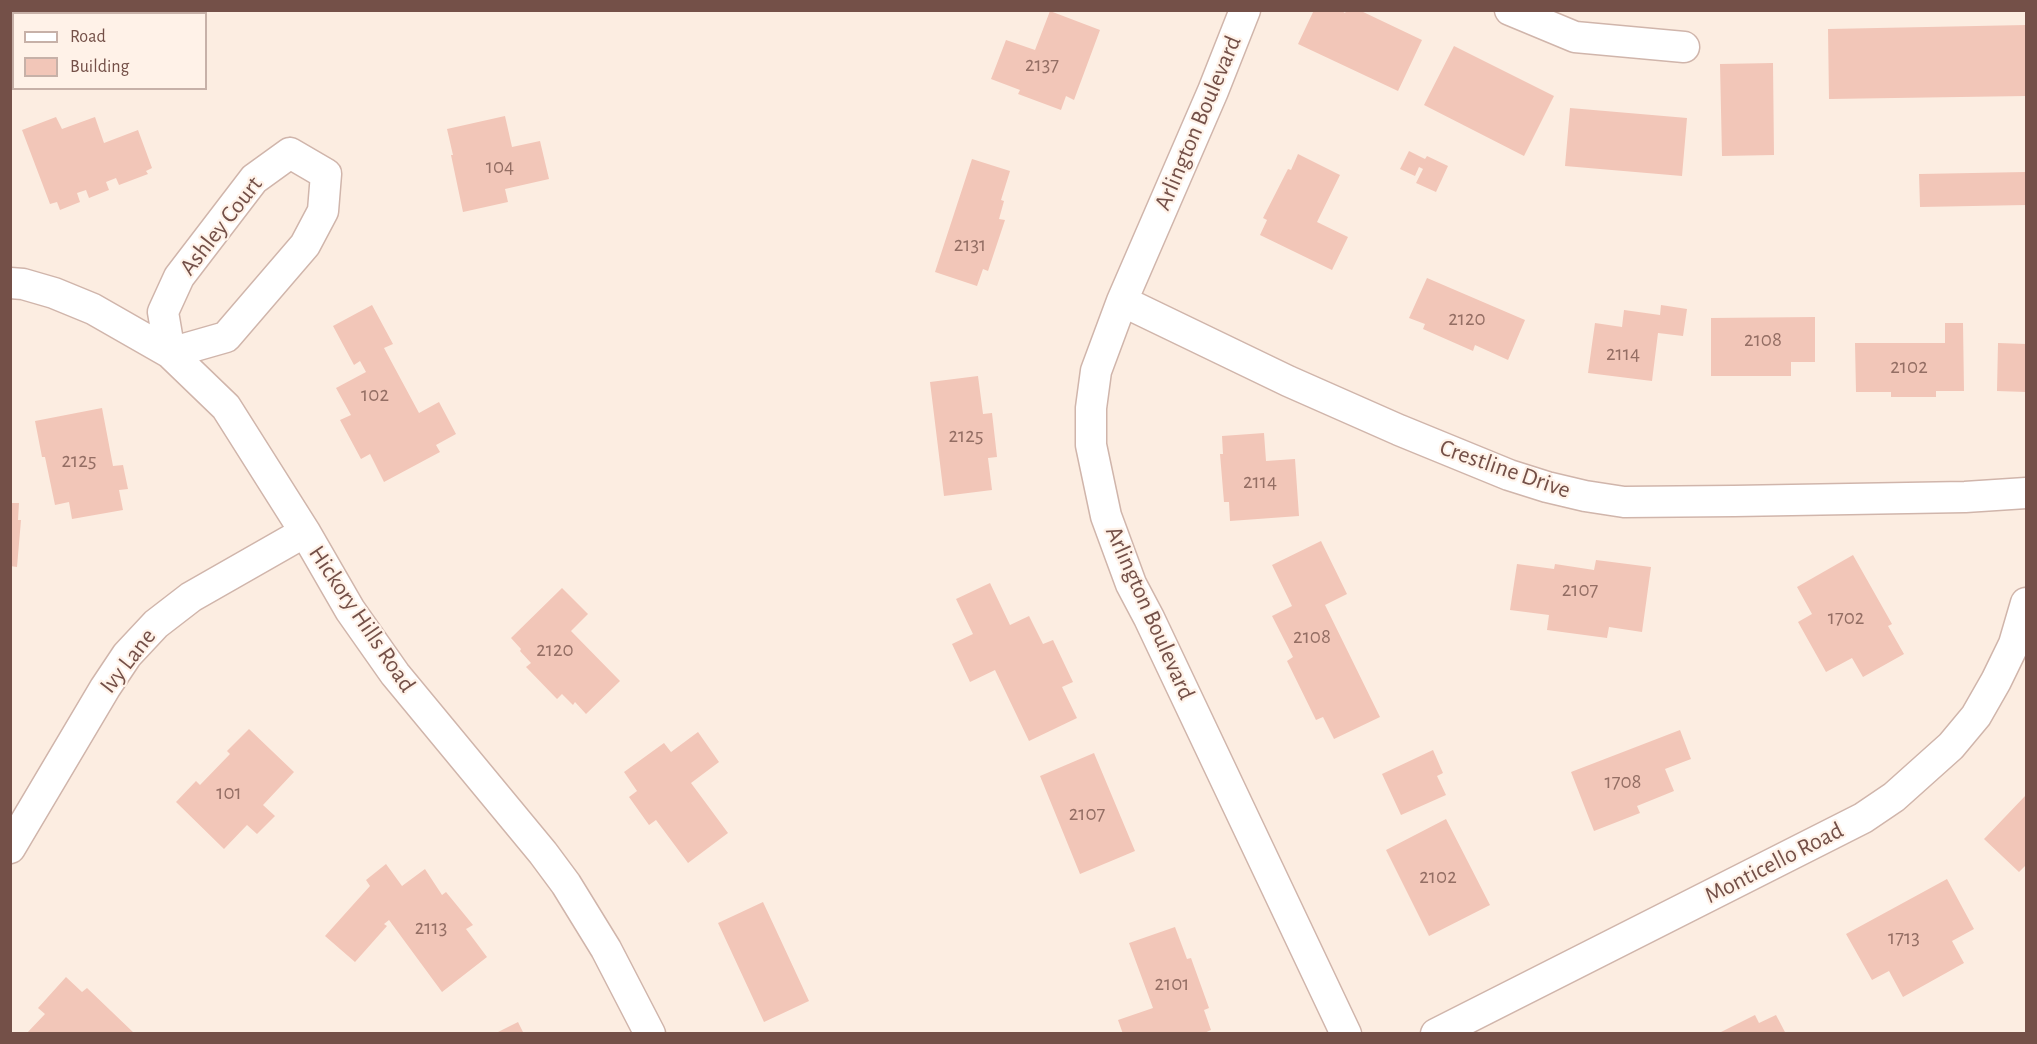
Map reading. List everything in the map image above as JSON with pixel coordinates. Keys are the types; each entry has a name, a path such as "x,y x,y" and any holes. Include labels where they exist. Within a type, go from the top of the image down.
{"street":[{"name":"Arlington Boulevard","path":"1245,10 1214,91 1122,301 1096,371 1091,408 1091,445 1106,516 1131,585 1159,639 1346,1034"},
{"path":"1510,10 1575,38 1684,47"},
{"name":"Ashley Court","path":"290,153 326,174 323,211 310,236 256,304 226,337 170,353 163,312 179,277 254,179 290,153"},
{"name":"Hickory Hills Road","path":"10,283 54,292 93,309 170,353 226,407 305,532 350,610 395,674 566,884 606,949 650,1034"},
{"name":"Crestline Drive","path":"1122,301 1288,381 1399,430 1509,475 1585,496 1624,502 1965,497 2026,493"},
{"name":"Ivy Lane","path":"10,848 127,655 156,624 191,597 305,532"},
{"name":"Monticello Road","path":"1436,1034 1863,818 1894,797 1951,746 1976,716 2014,644 2026,603"}],"building":[{"path":"1314,10 1340,10 1345,13 1347,10 1359,10 1422,40 1398,91 1298,44"},
{"path":"1050,11 1100,30 1074,100 1066,96 1061,110 1018,94 1020,90 991,79 1006,40 1035,50"},
{"path":"2026,25 2026,96 1829,99 1828,29"},
{"path":"1454,46 1554,96 1524,156 1424,105"},
{"path":"1773,63 1774,155 1722,156 1720,64"},
{"path":"1570,108 1687,118 1682,176 1565,166"},
{"path":"505,116 512,147 540,141 549,179 505,189 508,202 463,212 447,129"},
{"path":"56,117 62,129 95,117 104,143 138,130 152,168 146,171 148,174 119,185 116,178 106,182 109,190 89,198 86,190 77,193 80,202 60,210 57,202 50,204 22,130"},
{"path":"1409,151 1448,166 1436,192 1416,183 1423,169 1419,167 1415,176 1400,169"},
{"path":"1298,154 1340,175 1317,222 1348,237 1332,270 1260,235 1267,220 1263,218"},
{"path":"972,159 1010,171 1001,200 1004,201 999,219 1005,220 988,271 983,269 977,286 935,272"},
{"path":"2026,172 2026,205 1920,207 1919,174"},
{"path":"1427,278 1525,320 1508,360 1475,345 1473,351 1423,329 1425,324 1409,318"},
{"path":"372,305 393,344 384,348 419,413 439,402 456,434 436,445 440,452 384,482 370,454 361,459 340,420 351,415 336,388 366,372 360,361 354,365 333,326"},
{"path":"1661,305 1687,309 1683,336 1658,333 1652,381 1588,373 1595,323 1622,327 1624,310 1660,315"},
{"path":"1815,317 1815,362 1791,362 1791,376 1711,376 1711,318"},
{"path":"1945,323 1963,323 1964,391 1936,391 1936,397 1891,397 1891,392 1856,392 1855,343 1945,343"},
{"path":"1998,343 2026,344 2026,392 1997,391"},
{"path":"978,376 983,414 992,413 997,457 988,458 992,490 944,496 930,382"},
{"path":"102,408 113,466 123,465 128,489 119,490 123,510 72,519 69,502 55,505 35,421"},
{"path":"1264,433 1266,461 1295,459 1299,516 1230,521 1229,502 1224,502 1220,454 1223,454 1222,436"},
{"path":"10,503 19,503 18,520 21,520 17,567 10,566"},
{"path":"1321,541 1347,594 1325,605 1380,717 1334,739 1323,717 1316,720 1287,661 1293,657 1272,616 1292,606 1272,565"},
{"path":"1853,555 1892,624 1888,626 1904,654 1863,677 1852,658 1826,672 1798,622 1812,614 1797,587"},
{"path":"1596,560 1651,567 1642,632 1609,627 1607,638 1547,630 1549,615 1510,610 1517,564 1554,569 1555,564 1594,570"},
{"path":"990,583 1010,625 1029,616 1043,644 1053,640 1073,682 1062,687 1077,718 1029,741 995,670 970,682 952,644 973,634 956,599"},
{"path":"562,588 588,614 571,631 620,681 586,714 575,702 573,705 562,694 557,699 526,667 531,663 511,638"},
{"path":"249,729 294,772 263,805 275,816 257,834 247,825 224,849 176,802 196,781 200,785 230,754 227,751"},
{"path":"1680,730 1691,759 1665,769 1674,791 1637,806 1640,813 1594,831 1571,772"},
{"path":"698,732 719,762 691,783 728,833 688,863 656,820 649,825 629,797 637,791 624,772 664,743 671,752"},
{"path":"1433,750 1443,773 1437,776 1446,795 1401,815 1382,774"},
{"path":"1094,753 1135,851 1080,874 1040,776"},
{"path":"2026,795 2026,865 2019,872 1984,839"},
{"path":"1446,819 1490,905 1429,936 1386,850"},
{"path":"386,864 402,886 425,869 442,895 446,892 473,925 466,929 487,957 442,992 389,920 384,924 387,926 355,962 325,936 370,886 366,880"},
{"path":"1947,879 1974,929 1952,941 1964,963 1903,997 1889,971 1872,980 1846,934"},
{"path":"763,902 809,1001 764,1022 718,923"},
{"path":"1175,927 1187,959 1191,958 1209,1008 1204,1010 1211,1030 1202,1034 1123,1034 1118,1020 1153,1008 1129,943"},
{"path":"66,977 82,992 87,988 135,1034 26,1034 45,1014 38,1008"},
{"path":"1755,1015 1759,1023 1776,1015 1786,1034 1717,1034"},
{"path":"518,1022 524,1034 494,1034"}]}
